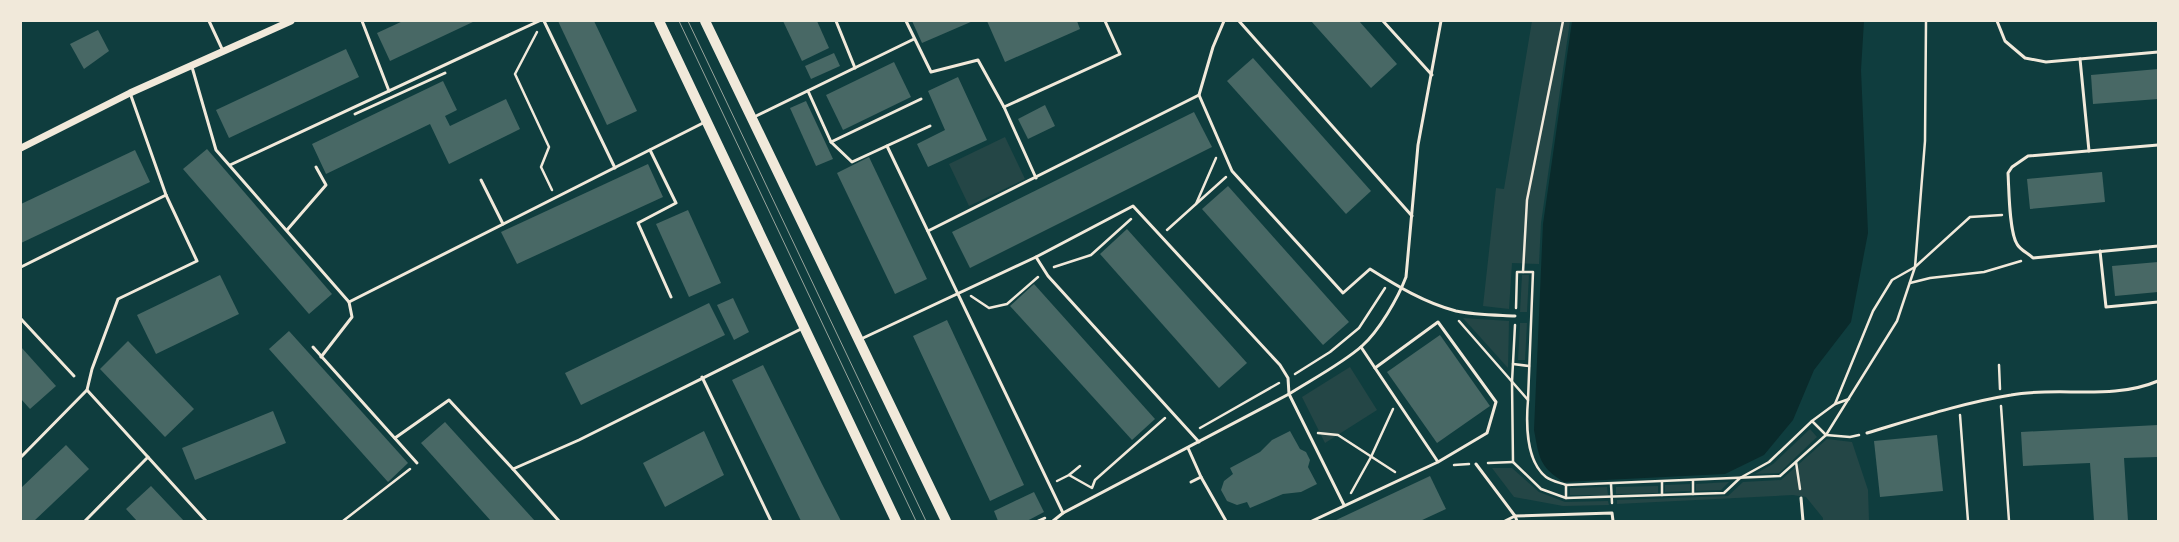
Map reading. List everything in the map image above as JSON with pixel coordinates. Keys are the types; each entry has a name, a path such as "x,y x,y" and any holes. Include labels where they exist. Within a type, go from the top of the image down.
{"main road":[{"path":"659,21 896,521"},
{"path":"706,21 858,341 946,521"}],"street":[{"path":"21,148 130,94 291,21"}],"lane":[{"path":"209,21 223,51"},
{"path":"362,21 389,91"},
{"path":"230,165 539,21"},
{"path":"544,21 615,168"},
{"path":"836,21 856,68"},
{"path":"906,21 930,72 978,60 1004,107 1036,178"},
{"path":"1004,107 1120,54 1105,21"},
{"path":"1224,21 1213,47 1199,95 1221,148 1232,171 1343,293 1370,269 1401,289 1448,308 1458,311 1515,316"},
{"path":"1239,21 1412,216"},
{"path":"1384,21 1432,75"},
{"path":"1053,521 1063,513 1289,394 1361,347 1371,337 1401,289 1406,277 1418,145 1441,21"},
{"path":"1997,21 2005,41 2026,58 2046,62 2158,52"},
{"path":"751,118 914,39"},
{"path":"2080,59 2089,151"},
{"path":"192,66 216,150 349,302 352,317 322,358"},
{"path":"355,114 444,73"},
{"path":"808,91 831,142 852,162 930,126"},
{"path":"21,457 87,390 92,369 118,299 197,261 166,195 130,94"},
{"path":"928,231 1199,95"},
{"path":"831,142 921,99"},
{"path":"349,302 707,122"},
{"path":"2158,145 2028,156 2012,167 2008,173 2010,215 2015,242 2033,258 2158,246"},
{"path":"888,146 1063,513"},
{"path":"650,150 676,203 638,223 671,297"},
{"path":"287,230 326,185 316,167"},
{"path":"481,180 503,224"},
{"path":"21,267 166,195"},
{"path":"858,341 1036,257 1133,206 1280,365 1288,378 1289,394 1344,505"},
{"path":"2100,251 2106,307 2158,302"},
{"path":"1036,257 1048,276 1200,442"},
{"path":"21,319 74,376"},
{"path":"1312,521 1403,477 1438,462 1487,433 1496,402 1438,322 1376,368"},
{"path":"513,469 579,440 702,377 805,327"},
{"path":"313,347 417,463"},
{"path":"1361,347 1438,462"},
{"path":"702,377 771,521"},
{"path":"1867,433 1959,407 2012,394 2125,391 2158,381"},
{"path":"87,390 206,521"},
{"path":"395,438 449,400 559,521"},
{"path":"1188,448 1201,477 1226,521"},
{"path":"85,521 148,457"},
{"path":"1476,464 1515,516 1517,521"},
{"path":"1191,482 1201,477"},
{"path":"1801,498 1803,521"},
{"path":"1505,521 1515,516 1612,512 1613,521"}],"path":[{"path":"1524,272 1527,200 1563,21"},
{"path":"1850,398 1835,404 1812,421 1769,462 1740,478 1724,493 1612,498 1566,498 1541,489 1513,462 1512,382 1517,272 1533,272 1526,422 1534,460 1546,478 1566,485 1662,482 1693,480 1740,478 1780,476 1826,435 1850,398 1897,321 1910,283 1915,267 1925,141 1926,21"},
{"path":"539,28 515,74 549,147 541,167 555,198"},
{"path":"1195,205 1221,148"},
{"path":"1161,236 1232,171"},
{"path":"1835,404 1873,311 1892,280 1915,267 1970,217 2010,215"},
{"path":"1910,283 1930,278 1984,272 2033,258"},
{"path":"1191,433 1288,378 1330,352 1359,328 1389,281"},
{"path":"1448,308 1528,400"},
{"path":"1513,364 1529,366"},
{"path":"1999,365 2009,521"},
{"path":"1344,505 1371,457 1397,400"},
{"path":"1959,407 1968,521"},
{"path":"1092,488 1095,480 1172,412"},
{"path":"1812,421 1826,435 1850,436"},
{"path":"1308,432 1338,435 1403,477"},
{"path":"1438,462 1449,465 1476,464"},
{"path":"1490,463 1513,462"},
{"path":"1796,462 1801,498"},
{"path":"342,521 417,463"},
{"path":"1050,485 1069,475 1080,466"},
{"path":"1069,475 1092,488"},
{"path":"1693,480 1693,494"},
{"path":"1662,482 1662,495"},
{"path":"1086,491 1099,484"},
{"path":"1611,484 1612,498"},
{"path":"1566,485 1566,498"},
{"path":"1038,521 1059,506"}],"shaded area":[{"path":"1532,21 1570,21 1541,223 1539,264 1512,263 1509,309 1483,306 1496,188 1504,189"},
{"path":"1572,21 1864,21 1861,70 1868,233 1851,322 1814,370 1793,420 1764,455 1725,474 1564,482 1549,471 1539,454 1534,430 1543,224"},
{"path":"1005,137 1025,179 969,206 949,164"},
{"path":"1522,275 1529,275 1527,312 1520,312"},
{"path":"1463,318 1509,321 1508,368"},
{"path":"1520,323 1527,323 1525,360 1518,360"},
{"path":"1350,367 1377,410 1325,443 1302,397"},
{"path":"1810,429 1817,437 1779,473 1755,474 1773,464"},
{"path":"1827,439 1852,442 1868,490 1869,521 1823,521 1823,518 1806,497 1793,495 1617,504 1617,500 1728,496 1743,482 1781,480"},
{"path":"1492,468 1512,468 1539,492 1565,502 1608,501 1609,505 1563,506 1514,497"},
{"path":"1729,482 1721,490 1696,491 1696,484"},
{"path":"1690,484 1690,491 1665,492 1665,485"},
{"path":"1658,486 1658,493 1616,494 1616,487"},
{"path":"1607,487 1608,495 1570,495 1570,488"}],"building":[{"path":"403,21 475,21 390,61 377,33"},
{"path":"558,21 594,21 637,111 607,125"},
{"path":"783,21 817,21 829,48 802,61"},
{"path":"912,21 973,21 922,43"},
{"path":"987,21 1077,21 1080,29 1005,62"},
{"path":"1311,21 1359,21 1397,64 1371,88"},
{"path":"98,30 109,51 84,69 70,44"},
{"path":"346,49 359,77 229,138 216,110"},
{"path":"834,53 840,66 811,79 805,66"},
{"path":"1253,58 1371,191 1346,214 1227,81"},
{"path":"894,62 911,97 843,130 826,95"},
{"path":"2158,69 2158,99 2093,104 2091,75"},
{"path":"958,77 987,140 928,167 917,144 945,130 928,91"},
{"path":"443,81 457,110 445,116 450,126 506,99 520,129 449,164 430,124 326,174 312,144"},
{"path":"806,101 833,159 816,166 790,108"},
{"path":"1045,105 1055,126 1028,139 1018,119"},
{"path":"1194,112 1212,147 970,268 952,232"},
{"path":"207,149 332,294 309,314 183,169"},
{"path":"135,150 150,182 21,243 21,204"},
{"path":"869,157 927,279 895,294 837,173"},
{"path":"648,164 663,197 517,264 501,232"},
{"path":"2102,172 2105,202 2030,209 2027,179"},
{"path":"1228,186 1349,322 1323,345 1202,209"},
{"path":"688,210 721,283 689,297 656,224"},
{"path":"1127,229 1247,363 1219,388 1100,254"},
{"path":"2158,262 2158,292 2115,296 2112,266"},
{"path":"220,275 239,314 156,354 137,315"},
{"path":"1034,284 1155,419 1132,440 1010,306"},
{"path":"733,298 749,332 734,340 717,305"},
{"path":"709,303 725,335 581,405 565,373"},
{"path":"947,320 1024,485 990,501 913,336"},
{"path":"289,331 408,463 388,482 269,349"},
{"path":"1440,335 1490,406 1437,443 1387,372"},
{"path":"128,341 194,409 165,437 100,369"},
{"path":"21,347 56,386 30,409 21,399"},
{"path":"763,365 841,521 801,521 732,380"},
{"path":"273,411 286,443 195,480 182,448"},
{"path":"445,422 535,521 491,521 421,443"},
{"path":"2158,425 2158,457 2124,458 2128,521 2094,521 2090,463 2023,466 2021,432"},
{"path":"704,431 724,475 665,507 643,463"},
{"path":"1290,431 1300,449 1306,452 1310,460 1308,467 1317,484 1301,492 1283,494 1250,508 1247,502 1237,505 1227,501 1221,490 1224,481 1233,474 1230,468 1260,452 1272,440"},
{"path":"1937,435 1943,491 1880,497 1874,441"},
{"path":"66,445 89,469 34,521 21,521 21,488"},
{"path":"1430,476 1446,509 1420,521 1334,521"},
{"path":"151,486 184,521 137,521 126,509"},
{"path":"1034,492 1044,512 1027,521 998,521 994,511"}],"tram line":[{"path":"679,21 916,521"},
{"path":"688,21 926,521"}]}
